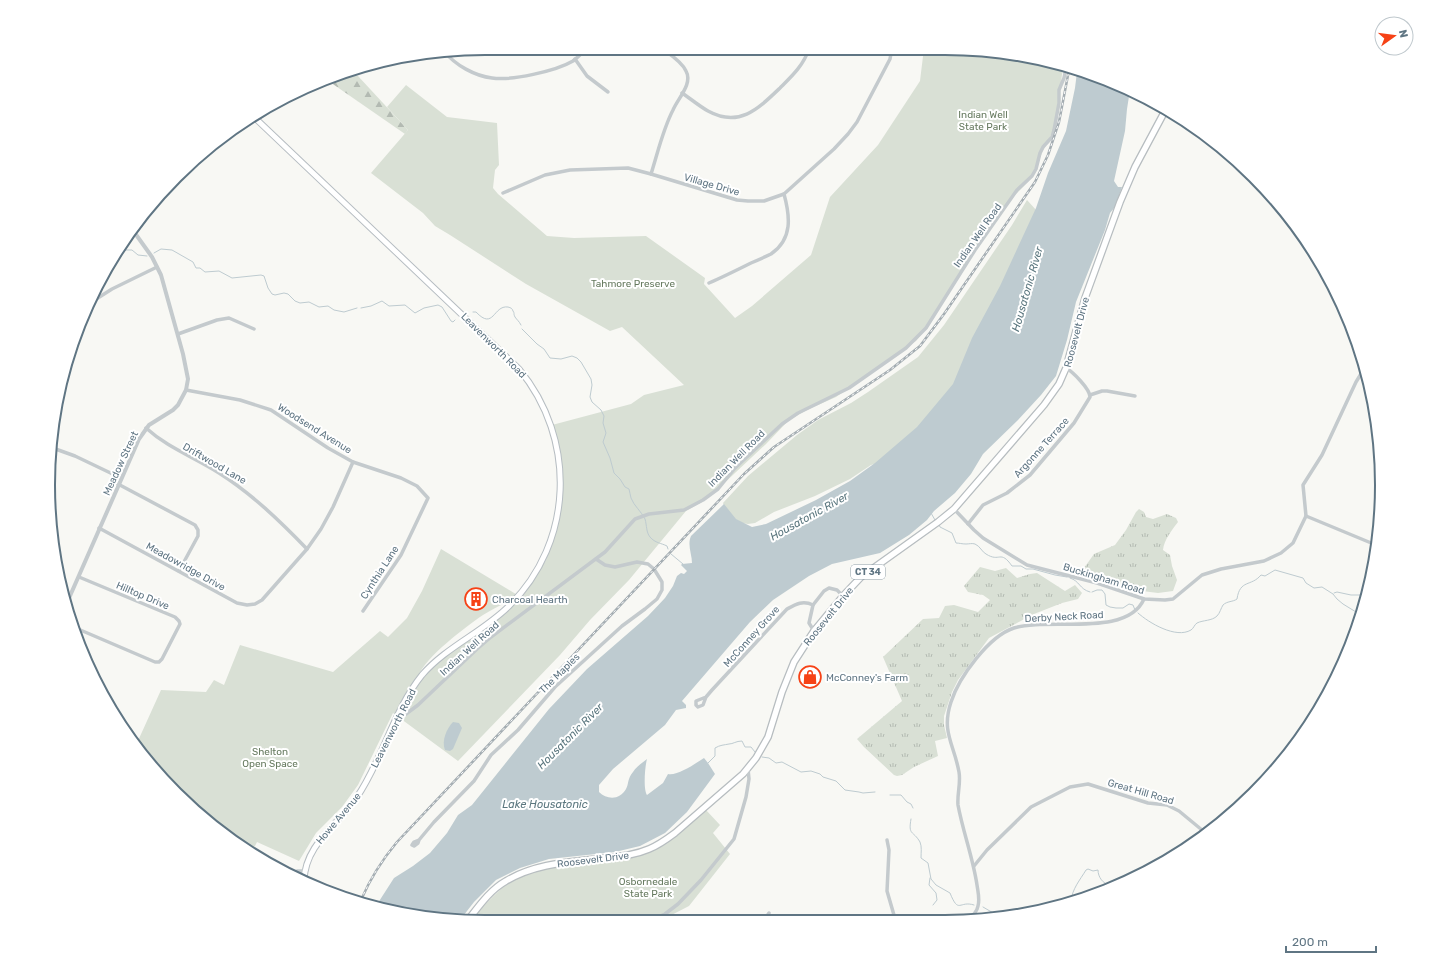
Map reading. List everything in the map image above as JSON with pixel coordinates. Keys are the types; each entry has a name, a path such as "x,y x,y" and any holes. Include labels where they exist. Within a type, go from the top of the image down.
{"main road":[{"name":"Roosevelt Drive","path":"473,915 494,890 505,881 538,867 556,863 632,854 648,849 662,842 675,833 748,769 766,743 788,674 801,648 814,631 861,577 874,566 938,522 954,509 1044,405 1059,384 1066,368 1085,298 1110,226 1135,167 1163,115"},
{"name":"Leavenworth Road","path":"258,120 511,360 526,377 537,393 554,432 560,469 560,500 555,527 543,560 524,590 498,616 448,652 430,667 416,684 398,715 368,778"},
{"name":"Howe Avenue","path":"305,875 309,858 316,844 350,807 368,778"}],"street":[{"path":"449,57 470,72 493,78 521,77 551,71 579,55"},
{"path":"651,174 665,129 673,110 686,87 688,79 686,70 678,60 671,55"},
{"path":"682,93 717,115 726,117 745,116 755,111 768,100 795,73 806,55"},
{"name":"Village Drive","path":"503,192 545,175 570,170 628,168 737,200 764,200 784,194 834,149 848,134 857,122 891,55"},
{"path":"574,59 587,76 608,92"},
{"name":"Indian Well Road","path":"398,715 403,716 418,705 481,645 596,559 633,521 642,516 684,510 703,500 718,489 735,468 782,424 798,413 852,385 906,348 920,335 931,321 975,250 1017,190 1032,176 1036,169 1040,153 1052,137 1059,103 1059,90 1065,73"},
{"path":"709,284 772,253 782,243 789,221 784,194"},
{"path":"136,234 146,247 157,267 164,285 187,373 186,390"},
{"path":"98,298 112,289 157,267"},
{"path":"178,334 217,320 229,318 254,329"},
{"path":"1066,368 1085,386 1090,395 1107,391 1135,396"},
{"path":"1360,375 1322,455 1303,485 1306,516 1371,543"},
{"name":"Meadow Street","path":"70,596 138,439 146,428 153,422 173,410 182,399 186,390"},
{"name":"Woodsend Avenue","path":"186,390 240,400 271,410 328,448 353,462 401,478 417,486 428,498"},
{"name":"Argonne Terrace","path":"968,524 983,505 1007,493 1030,475 1074,423 1090,395"},
{"name":"Driftwood Lane","path":"146,428 160,440 218,472 246,491 284,524 307,549"},
{"path":"57,449 75,456 121,478"},
{"path":"307,549 321,529 333,507 353,462"},
{"path":"118,484 196,525 198,536 179,571"},
{"name":"Cynthia Lane","path":"363,611 401,555 428,498"},
{"name":"Buckingham Road","path":"954,509 983,538 1022,562 1097,583 1144,599 1165,600 1173,599 1206,573 1256,563 1277,555 1290,546 1296,539 1306,516"},
{"name":"Meadowridge Drive","path":"99,528 237,604 255,604 266,597 307,549"},
{"name":"The Maples","path":"419,840 434,822 474,781 491,756 518,730 555,687 622,626 657,599 662,590 662,582 654,569 648,564 637,562 615,567 605,565 596,559"},
{"name":"Hilltop Drive","path":"79,577 175,618 180,624 159,662 155,662 81,630"},
{"path":"814,631 809,623 809,617 813,605 824,591 829,588 837,590 843,596"},
{"name":"Derby Neck Road","path":"974,914 979,904 974,866 959,808 959,773 946,727 948,709 959,682 990,643 1009,630 1032,625 1086,624 1116,620 1128,617 1135,612 1141,606 1144,599"},
{"name":"McConney Grove","path":"706,697 787,609 798,603 807,602 813,605"},
{"path":"663,915 678,904 701,880 734,839 746,798 749,779 748,769"},
{"name":"Great Hill Road","path":"974,866 987,850 1031,807 1070,787 1081,785 1088,784 1148,803 1167,805 1176,809 1202,830"},
{"path":"887,840 889,850 887,891 894,915"},
{"path":"296,872 305,871"}],"green space":[{"path":"923,55 973,56 1001,59 1029,63 1062,72 1054,129 1033,175 1013,197 963,269 927,328 916,341 836,397 789,420 719,488 702,502 686,511 629,580 590,620 560,655 458,761 393,713 358,785 342,807 316,833 299,861 257,842 254,848 246,843 201,808 162,769 139,740 161,690 206,692 214,680 224,685 240,645 333,672 380,631 388,637 407,618 422,591 441,549 519,596 483,615 456,635 429,660 418,676 478,630 505,614 530,586 546,560 557,528 563,495 561,459 552,425 631,404 644,395 684,385 622,327 610,331 526,284 435,226 423,213 371,173 408,130 387,107 406,85 447,117 497,123 499,165 495,170 493,188 547,236 574,238 646,236 705,278 704,284 735,318 752,306 811,255 830,197 878,145 920,81"},
{"path":"358,76 408,130 405,134 332,84"},
{"path":"1027,200 1037,211 952,396 878,463 871,465 850,479 815,496 774,512 755,523 742,523 733,518 726,510 723,503 748,476 797,435 818,420 851,403 918,357 944,325 1012,225"},
{"path":"1139,509 1144,512 1146,517 1153,519 1167,514 1176,518 1178,522 1167,539 1163,550 1170,555 1177,580 1173,591 1158,593 1120,587 1090,577 1084,568 1094,554 1115,545"},
{"path":"980,567 995,571 1006,568 1017,578 1037,573 1065,591 1075,585 1082,593 1078,599 1062,603 1034,614 989,638 958,680 952,692 944,716 944,725 947,738 935,741 938,756 914,767 902,775 894,775 857,739 902,701 883,657 923,619 939,618 945,606 954,605 978,612 990,600 983,595 968,592 964,586"},
{"name":"Osbornedale State Park","path":"706,810 720,825 713,833 730,854 689,906 672,915 475,915 505,885 525,873 542,867 636,853 672,837"}],"water":[{"name":"Lake Housatonic","path":"1076,76 1129,96 1125,131 1114,181 1118,187 1122,187 1115,207 1110,213 1105,230 1076,302 1067,340 1056,376 1018,420 983,454 971,474 955,493 909,535 880,553 832,564 809,576 773,600 750,622 682,701 686,705 686,708 676,710 665,725 613,769 599,785 599,792 602,795 613,798 617,797 626,789 634,770 647,759 645,783 647,795 663,783 668,774 682,771 704,758 715,774 687,812 665,833 640,846 615,852 549,859 520,868 496,880 474,902 464,914 401,907 379,901 394,878 430,853 447,833 458,815 472,805 549,709 587,669 648,616 665,598 673,586 677,576 681,573 684,574 687,571 681,565 692,563 690,546 691,536 724,504 736,519 752,527 766,524 816,500 850,481 875,463 917,427 953,384 972,338 1000,286 1036,208 1048,173 1066,131"},
{"path":"453,722 459,723 462,728 453,749 450,751 445,750 444,739"}],"waterway":[{"path":"154,253 161,249 172,250 193,262 196,268 200,268 205,272 219,271 232,278 264,276 268,288 272,294 288,294 295,301 300,303 309,302 319,307 328,306 334,310 344,312 357,308"},
{"path":"125,250 132,250 138,255 147,256"},
{"path":"361,308 371,306 382,301 389,306 405,305 415,313 424,308 438,305 442,307 451,321 453,322 455,320"},
{"path":"473,312 476,312 486,319 493,316 503,307 508,307 512,309 515,317 521,325"},
{"path":"522,329 544,349 550,358 561,359 572,356 581,362 591,379 592,385 590,397 592,402 601,410 604,416 603,423 606,433 603,442 610,458 614,473 625,487 629,489 632,501 645,519 647,531 650,537 656,542 667,546 668,549"},
{"path":"931,513 935,520"},
{"path":"939,524 940,527 952,533 956,543 975,544 991,556 1005,558 1012,566 1021,566 1026,569 1033,569 1067,577"},
{"path":"671,554 683,564"},
{"path":"1138,613 1163,629 1178,633 1185,632 1191,630 1197,623 1213,619 1217,616 1223,605 1237,599 1238,593 1243,586 1257,579 1261,575 1265,576 1275,570 1303,578 1306,583 1314,588 1322,587 1333,594 1343,604 1355,612"},
{"path":"1070,578 1076,581 1086,591 1090,592"},
{"path":"1092,592 1102,590 1105,594 1106,605 1110,607 1123,608 1129,604 1133,605 1135,610"},
{"path":"1334,593 1337,592 1360,595"},
{"path":"708,763 715,756 715,748 738,741 742,741 745,747 751,747 755,752"},
{"path":"762,757 769,758 776,763 782,762 801,772 811,771 820,774 823,777 836,781 845,790 863,793 875,792"},
{"path":"890,795 901,795 911,804 913,808"},
{"path":"911,819 910,828 920,842 921,858 928,863 931,879 936,885 950,893 953,900 958,905 974,905"},
{"path":"1073,895 1086,870 1088,869 1093,871 1098,870 1100,878 1106,883"},
{"path":"930,878 929,885 936,893 937,900 933,905"},
{"path":"983,907 992,912"}],"railway":[{"path":"363,897 377,870 397,842 744,474 774,447 890,370 920,346 944,314 1035,182 1048,155 1059,122 1068,74"}],"place":[{"name":"Charcoal Hearth","path":"476,599"},
{"name":"McConney's Farm","path":"810,677"}],"park label":[{"name":"Indian Well State Park","path":"983,120"},
{"name":"Tahmore Preserve","path":"633,283"},
{"name":"Shelton Open Space","path":"270,756"}],"water label":[{"name":"Housatonic River","path":"1027,289"},
{"name":"Housatonic River","path":"809,516"},
{"name":"Housatonic River","path":"570,736"}]}
